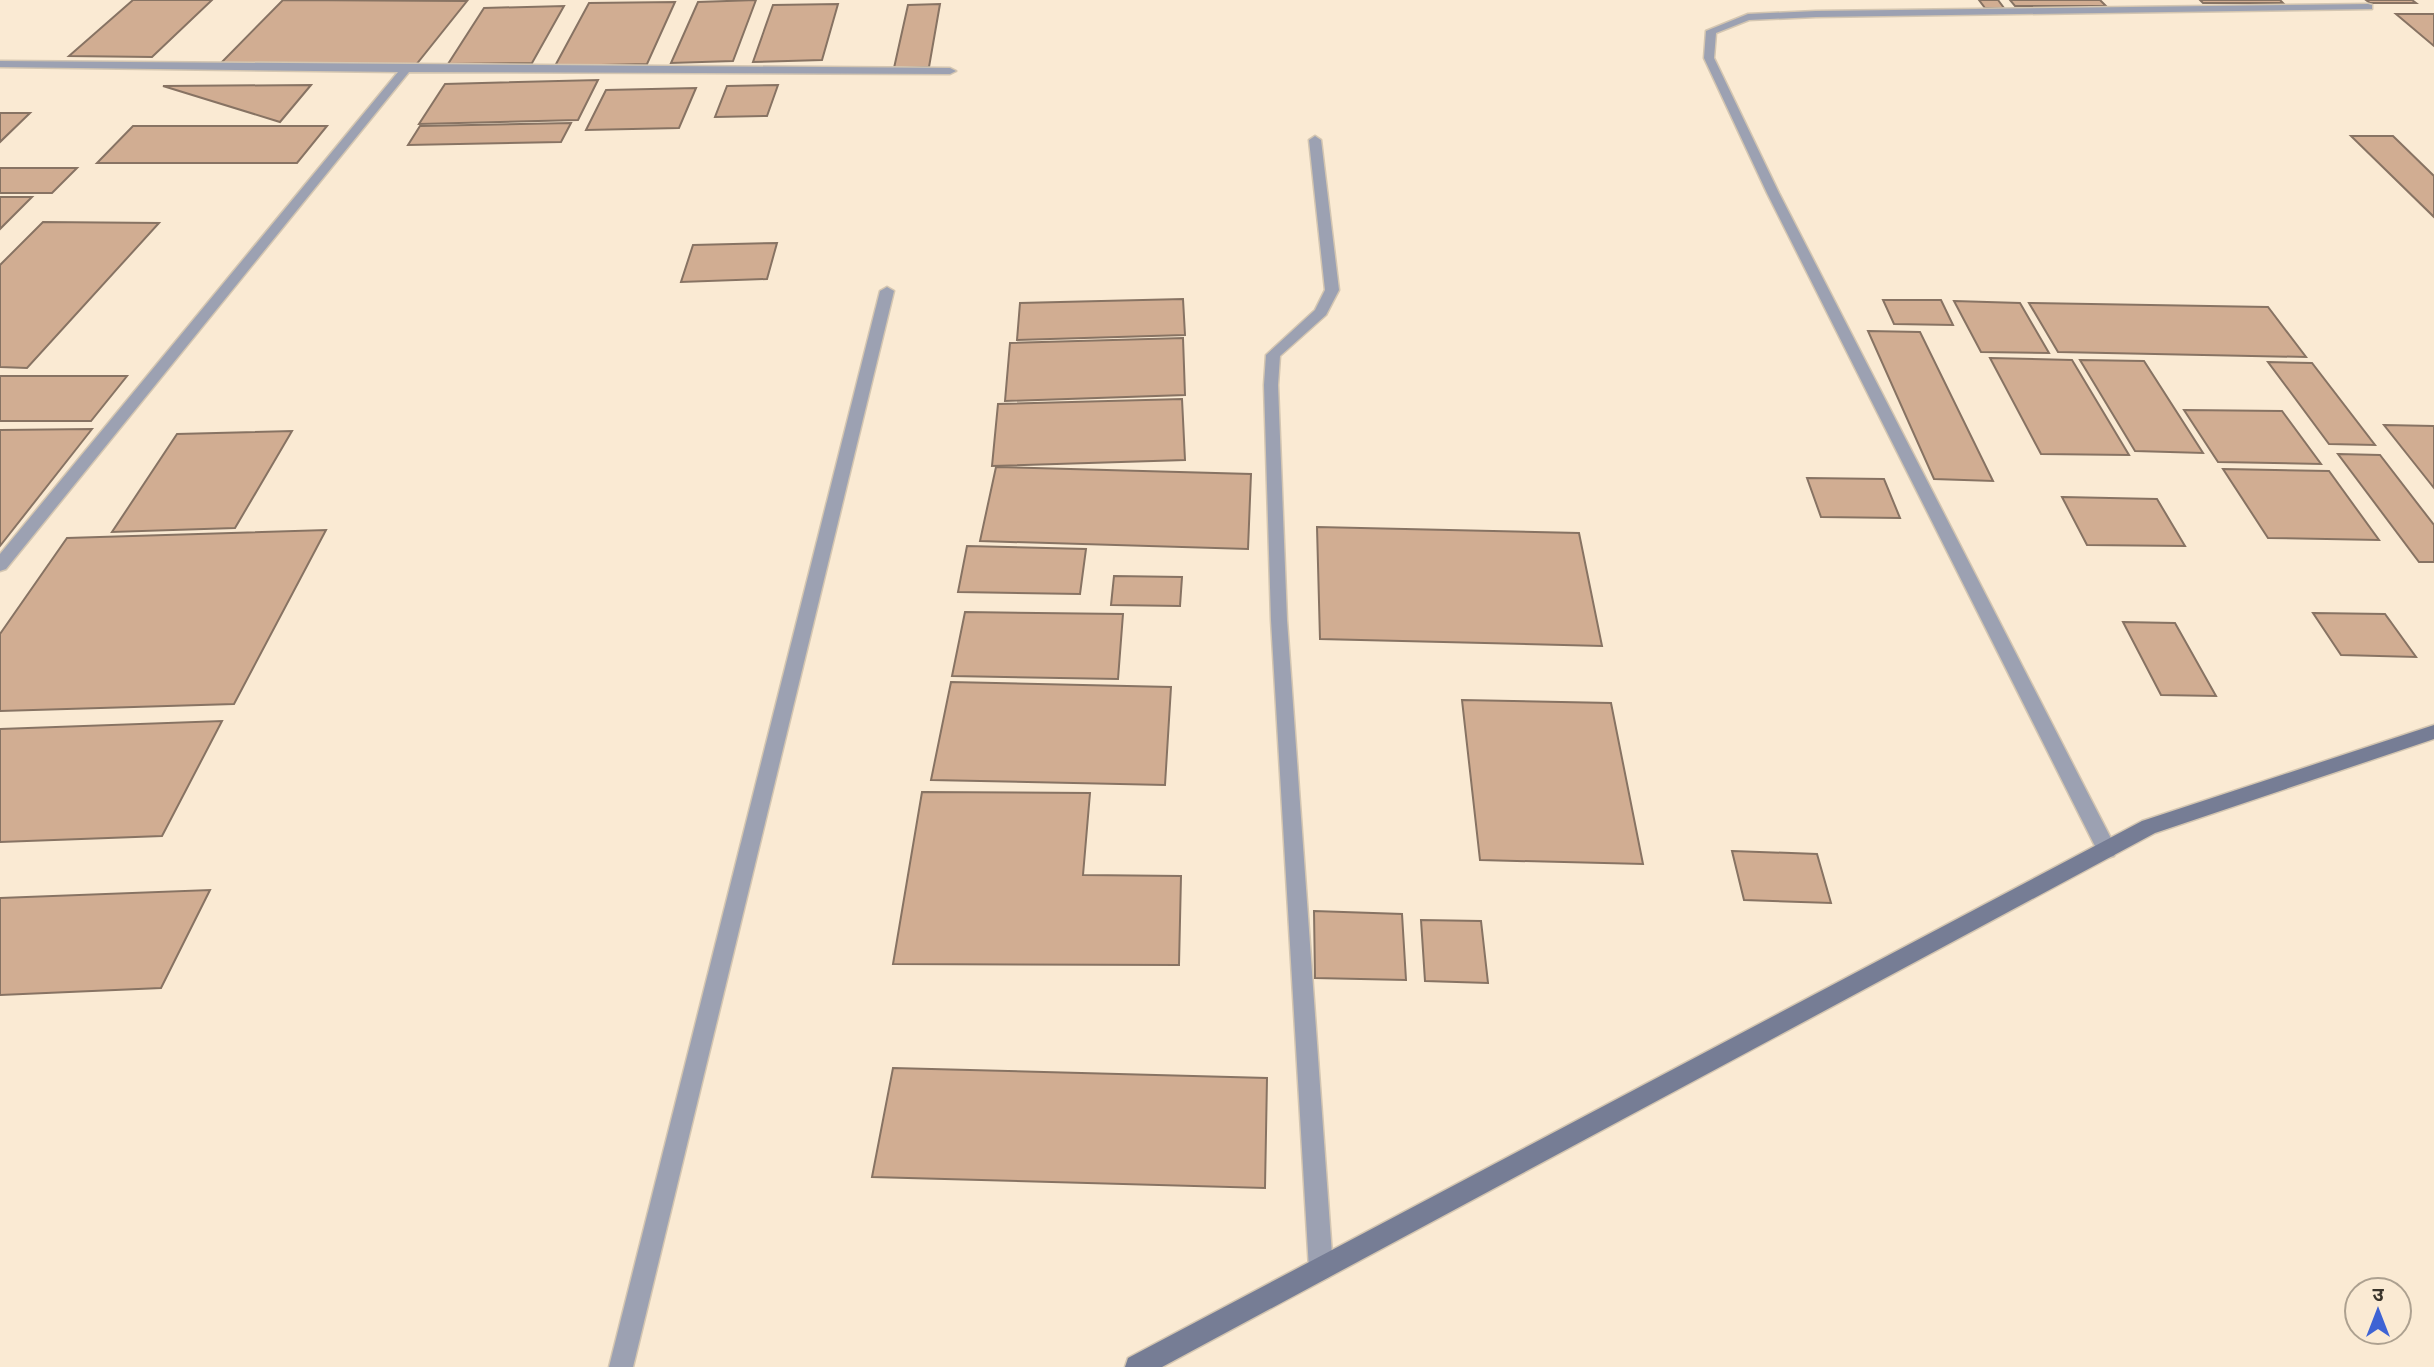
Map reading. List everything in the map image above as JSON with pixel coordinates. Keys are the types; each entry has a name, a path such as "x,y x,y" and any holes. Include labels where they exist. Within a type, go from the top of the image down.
{"street":[{"path":"2107,849 1773,193 1709,58 1711,31 1748,18 1816,14 2368,7"},
{"path":"0,64 950,71"},
{"path":"0,565 407,69"},
{"path":"1315,140 1332,290 1321,312 1273,355 1271,385 1279,620 1321,1269"},
{"path":"621,1367 887,291"},
{"path":"1137,1367 2149,827 2434,732"}],"building":[{"path":"133,0 212,0 152,57 69,56"},
{"path":"283,0 467,1 415,66 218,66"},
{"path":"756,0 733,61 671,63 698,2"},
{"path":"1979,0 1998,0 2004,8 1985,8"},
{"path":"2010,0 2100,0 2106,6 2015,6"},
{"path":"2200,0 2280,0 2283,3 2203,3"},
{"path":"2366,0 2412,0 2416,3 2370,3"},
{"path":"675,2 647,64 555,66 589,3"},
{"path":"838,4 822,60 753,62 773,5"},
{"path":"940,4 929,67 894,68 908,5"},
{"path":"564,6 532,63 448,64 484,8"},
{"path":"2396,14 2434,14 2434,46"},
{"path":"598,80 578,120 419,124 445,84"},
{"path":"311,85 280,122 163,86"},
{"path":"778,85 767,116 715,117 727,86"},
{"path":"696,88 679,128 586,130 606,90"},
{"path":"0,113 30,113 0,142"},
{"path":"571,123 561,142 408,145 420,126"},
{"path":"133,126 327,126 297,163 97,163"},
{"path":"2351,136 2393,136 2434,176 2434,217"},
{"path":"0,168 77,168 52,193 0,193"},
{"path":"0,197 32,197 0,229"},
{"path":"43,222 159,223 27,368 0,367 0,265"},
{"path":"777,243 767,279 681,282 693,245"},
{"path":"1183,299 1185,335 1017,340 1020,303"},
{"path":"1883,300 1941,300 1953,325 1894,324"},
{"path":"1954,301 2020,303 2049,353 1981,352"},
{"path":"2029,303 2268,307 2306,357 2058,352"},
{"path":"1868,331 1920,332 1993,481 1934,479"},
{"path":"1183,338 1185,395 1005,401 1010,343"},
{"path":"1990,358 2072,360 2129,455 2041,454"},
{"path":"2080,360 2144,361 2203,453 2135,451"},
{"path":"2268,362 2312,363 2375,445 2329,444"},
{"path":"0,376 127,376 91,421 0,421"},
{"path":"1182,399 1185,460 992,466 998,404"},
{"path":"2184,410 2282,411 2321,464 2218,462"},
{"path":"2384,425 2434,426 2434,488"},
{"path":"92,429 0,546 0,430"},
{"path":"292,431 235,528 112,532 177,434"},
{"path":"2338,454 2380,455 2434,525 2434,562 2419,562"},
{"path":"996,467 1251,474 1248,549 980,541"},
{"path":"2223,469 2329,471 2379,540 2268,538"},
{"path":"1807,478 1884,479 1900,518 1821,517"},
{"path":"2062,497 2157,499 2185,546 2087,545"},
{"path":"1317,527 1579,533 1602,646 1320,639"},
{"path":"326,530 234,704 0,711 0,634 67,538"},
{"path":"967,546 1086,549 1080,594 958,592"},
{"path":"1114,576 1182,577 1180,606 1111,605"},
{"path":"965,612 1123,614 1118,679 952,676"},
{"path":"2313,613 2385,614 2416,657 2341,655"},
{"path":"2123,622 2175,623 2216,696 2161,695"},
{"path":"951,682 1171,687 1165,785 931,780"},
{"path":"1462,700 1611,703 1643,864 1480,860"},
{"path":"222,721 162,836 0,842 0,729"},
{"path":"922,792 1090,793 1083,875 1181,876 1179,965 893,964"},
{"path":"1732,851 1817,854 1831,903 1744,900"},
{"path":"210,890 161,988 0,995 0,898"},
{"path":"1314,911 1402,914 1406,980 1315,978"},
{"path":"1421,920 1481,921 1488,983 1425,981"},
{"path":"893,1068 1267,1078 1265,1188 872,1177"}]}
